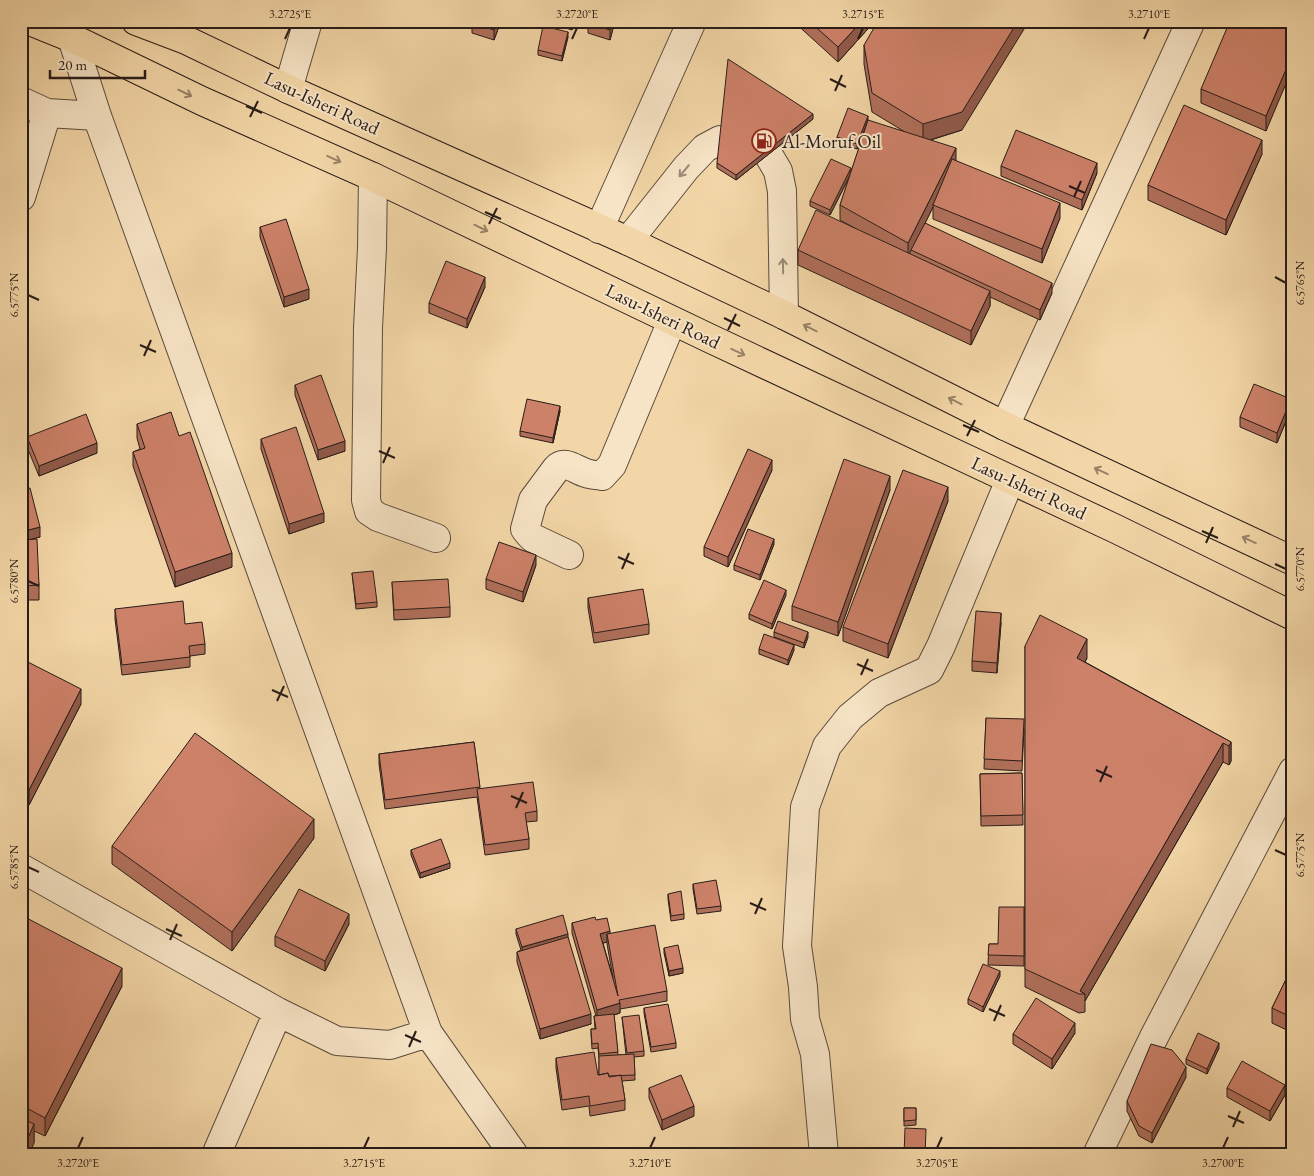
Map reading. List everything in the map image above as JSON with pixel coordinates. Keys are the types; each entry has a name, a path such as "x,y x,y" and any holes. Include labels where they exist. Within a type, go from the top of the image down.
{"main road":[{"name":"Lasu-Isheri Road","path":"30,21 72,38 202,101 374,177 672,321 1116,529 1293,616"},
{"name":"Lasu-Isheri Road","path":"136,21 184,31 288,89 628,241 784,315 1005,426 1293,561"}],"street":[{"path":"288,89 308,21"},
{"path":"600,229 692,21"},
{"path":"1005,426 1191,21"},
{"path":"72,38 97,116 428,1033 514,1155"},
{"path":"21,101 47,113 97,116"},
{"path":"21,198 47,113"},
{"path":"628,241 686,168 705,148 720,140"},
{"path":"768,154 778,171 782,191 784,315"},
{"path":"374,177 368,328 366,500 370,511 378,517 436,538"},
{"path":"569,555 533,538 525,529 533,500 560,465 564,464 586,473 602,476 612,465 672,321"},
{"path":"824,1155 815,1054 805,1019 804,987 797,946 804,807 827,746 850,717 879,693 929,670 941,646 1010,480"},
{"path":"1097,1155 1154,1037 1293,770"},
{"path":"21,868 278,1012 337,1041 390,1045 428,1033"},
{"path":"216,1155 278,1012"}],"building":[{"path":"472,21 497,21 494,30 472,23"},
{"path":"589,21 612,21 610,30 588,23"},
{"path":"809,21 862,21 838,47"},
{"path":"878,21 1018,21 962,112 923,124 872,93 864,45"},
{"path":"1230,21 1293,21 1293,53 1266,116 1201,89"},
{"path":"543,26 568,32 562,56 538,50"},
{"path":"728,59 813,114 736,175 717,163"},
{"path":"1184,105 1262,140 1226,220 1148,185"},
{"path":"848,108 868,116 857,144 837,137"},
{"path":"868,120 956,148 908,243 840,205"},
{"path":"1016,130 1097,163 1082,200 1001,166"},
{"path":"831,159 851,168 830,210 810,201"},
{"path":"952,159 1060,203 1042,249 933,205"},
{"path":"816,210 990,291 971,331 798,250"},
{"path":"286,219 309,289 284,297 260,227"},
{"path":"925,223 1052,283 1040,310 911,250"},
{"path":"446,261 485,277 467,319 429,303"},
{"path":"321,375 345,441 318,450 295,385"},
{"path":"1254,384 1291,399 1277,433 1240,417"},
{"path":"527,399 560,406 553,438 520,431"},
{"path":"171,412 179,436 190,432 232,553 175,572 133,452 145,448 137,424"},
{"path":"86,414 97,443 39,466 27,437"},
{"path":"296,427 324,513 289,524 261,439"},
{"path":"748,449 772,460 728,557 704,547"},
{"path":"844,459 890,476 838,622 792,606"},
{"path":"903,470 948,487 888,644 843,627"},
{"path":"30,488 40,527 21,532 21,490"},
{"path":"748,529 774,539 760,575 734,565"},
{"path":"37,539 39,585 21,586 21,540"},
{"path":"499,542 536,555 523,592 486,579"},
{"path":"373,571 377,602 356,604 352,573"},
{"path":"448,579 450,607 394,610 392,582"},
{"path":"764,580 786,590 772,624 749,614"},
{"path":"643,589 649,624 594,633 588,598"},
{"path":"183,601 185,624 202,622 205,644 189,646 190,657 122,665 115,609"},
{"path":"976,611 1001,613 997,663 972,661"},
{"path":"1040,615 1087,639 1077,658 1231,742 1229,746 1223,743 1080,991 1085,994 1079,994 1025,969 1025,646"},
{"path":"778,621 808,632 804,643 774,632"},
{"path":"764,634 794,645 788,660 759,649"},
{"path":"22,659 81,689 29,790 21,787"},
{"path":"986,718 1024,719 1022,761 984,759"},
{"path":"195,733 314,819 232,932 112,846"},
{"path":"474,742 480,787 385,800 379,754"},
{"path":"1022,773 1023,815 981,816 980,774"},
{"path":"533,782 537,811 525,813 529,839 485,845 477,789"},
{"path":"441,839 450,863 420,873 411,850"},
{"path":"716,880 721,906 697,909 693,884"},
{"path":"299,889 349,914 325,961 275,936"},
{"path":"681,891 684,914 671,916 668,894"},
{"path":"999,907 1024,907 1024,956 988,955 989,944 998,944"},
{"path":"21,915 122,968 45,1118 21,1105"},
{"path":"563,915 568,934 522,947 516,929"},
{"path":"595,917 596,920 607,918 610,931 600,934 618,996 607,934 655,925 667,991 619,1000 620,1003 597,1010 572,923"},
{"path":"568,937 591,1014 540,1029 517,952"},
{"path":"678,945 683,968 669,971 664,948"},
{"path":"983,964 1000,971 983,1007 968,999"},
{"path":"1293,965 1293,1018 1272,1008"},
{"path":"1036,998 1075,1023 1052,1059 1013,1034"},
{"path":"668,1004 676,1043 651,1047 644,1008"},
{"path":"614,1014 618,1052 599,1054 598,1043 592,1044 591,1029 596,1029 594,1016"},
{"path":"639,1015 644,1051 627,1053 622,1017"},
{"path":"1198,1033 1219,1043 1207,1069 1186,1059"},
{"path":"1151,1044 1172,1050 1186,1067 1152,1133 1139,1126 1127,1101"},
{"path":"594,1052 598,1075 608,1073 609,1077 621,1075 625,1100 590,1106 589,1096 562,1100 556,1058"},
{"path":"634,1054 635,1075 609,1076 608,1073 599,1075 599,1056"},
{"path":"1242,1061 1285,1085 1270,1111 1227,1088"},
{"path":"681,1075 694,1106 662,1120 649,1088"},
{"path":"904,1108 916,1108 916,1120 904,1121"},
{"path":"21,1118 34,1124 21,1154"},
{"path":"905,1128 926,1129 925,1155 904,1155"},
{"path":"619,1152 619,1155 604,1155"},
{"path":"929,1153 944,1154 929,1155"}],"place":[{"name":"Al-Moruf Oil","path":"764,141"}]}
